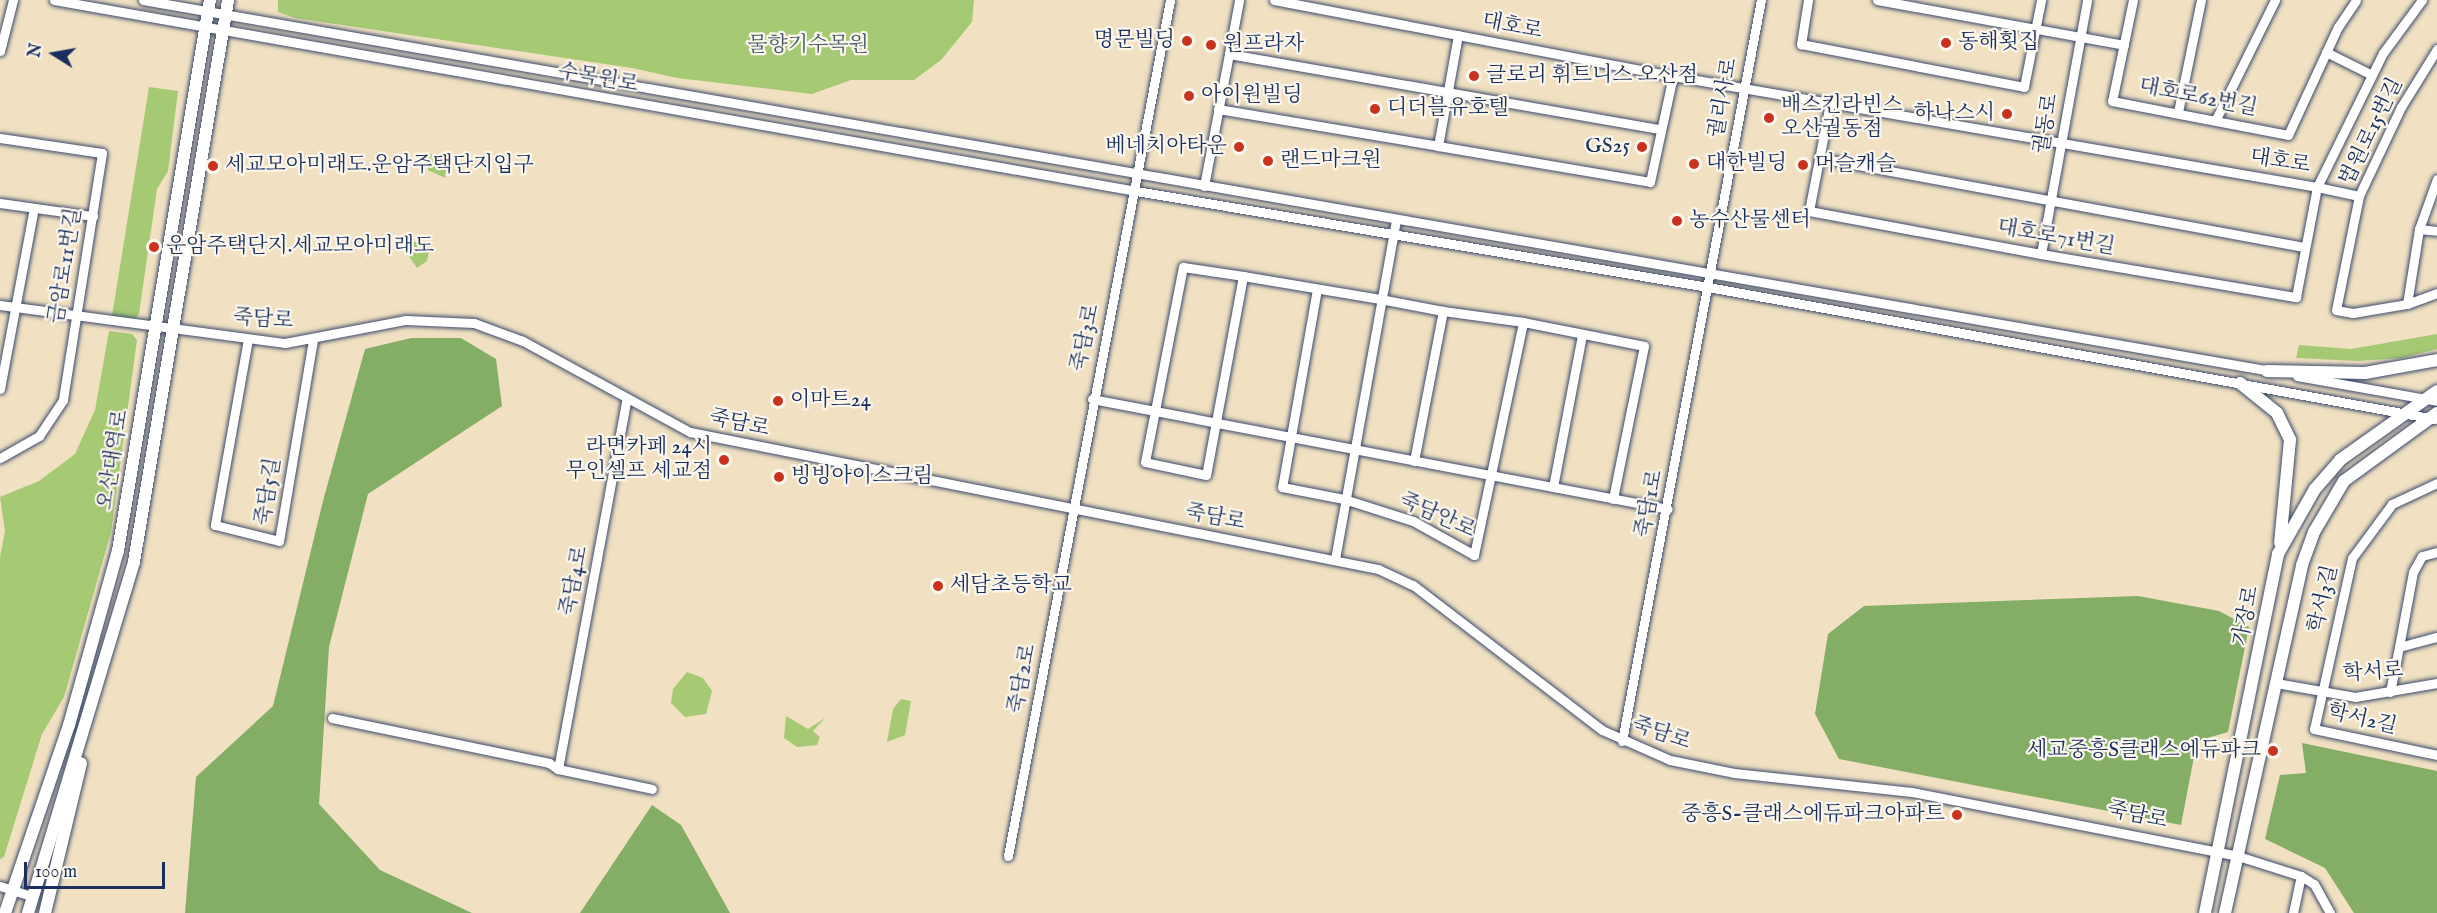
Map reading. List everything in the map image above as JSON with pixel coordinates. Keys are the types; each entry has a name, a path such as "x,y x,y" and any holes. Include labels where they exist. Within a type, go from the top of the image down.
{"main road":[{"name":"오산대역로","path":"28,913 134,562 228,0"},
{"name":"오산대역로","path":"5,913 69,725 118,551 209,6"},
{"path":"2267,370 2365,373 2437,360"},
{"path":"2240,383 2277,413 2290,440 2278,554"},
{"name":"가장로","path":"2205,913 2278,554 2315,489 2340,460 2423,398 2437,391"},
{"name":"가장로","path":"2225,913 2302,565 2314,532 2344,481 2359,468 2435,417"},
{"path":"45,913 60,864 93,700"}],"street":[{"path":"0,51 13,0"},
{"name":"수목원로","path":"54,0 205,29 1136,191 1708,287 2402,413 2435,417"},
{"name":"수목원로","path":"143,0 209,6 225,15 2423,398"},
{"path":"1139,175 1170,0"},
{"path":"1204,186 1239,0"},
{"name":"대호로","path":"1274,0 1673,76 1744,86 2062,145 2317,187 2383,53 2422,0"},
{"name":"궐리사로","path":"1711,273 1761,0"},
{"path":"1808,0 1801,44 2024,87 2041,0"},
{"path":"1877,0 2036,27 2124,45"},
{"name":"궐동로","path":"2041,254 2087,0"},
{"name":"대호로62번길","path":"2133,0 2112,101 2178,111 2288,135 2326,52 2356,0"},
{"path":"2178,111 2200,0"},
{"path":"2216,119 2275,0"},
{"path":"1438,146 1458,35"},
{"name":"법원로15번길","path":"2437,50 2401,107 2359,196 2336,310 2353,313 2407,304 2437,293"},
{"path":"2326,52 2372,75"},
{"path":"1229,54 1660,129"},
{"path":"1218,109 1650,182 1673,76"},
{"name":"대호로71번길","path":"1830,103 1809,211 2041,254 2296,297 2317,187"},
{"name":"금암로11번길","path":"0,138 102,153 66,383 57,413 39,436 0,458"},
{"path":"1819,158 2052,203 2305,247"},
{"name":"죽담3로","path":"1072,509 1092,399 1139,175"},
{"path":"2407,304 2419,229 2437,179"},
{"path":"2317,187 2359,196"},
{"path":"0,203 93,216"},
{"path":"0,389 34,208"},
{"path":"1335,559 1352,449 1396,219"},
{"path":"2419,229 2437,231"},
{"path":"1243,276 1206,476 1145,462 1183,267 1243,276 1380,299 1443,311 1523,322 1644,346 1613,499"},
{"name":"죽담1로","path":"1622,741 1668,509 1711,273"},
{"name":"죽담안로","path":"1317,289 1289,437 1282,487 1344,499 1413,521 1474,555 1523,322"},
{"name":"죽담로","path":"0,305 155,328 285,343 313,340 406,320 474,323 523,341 690,432 1378,569 1413,585 1571,710 1622,741 1670,760 1734,773 1912,792 2238,856 2301,876"},
{"name":"죽담안로","path":"1414,461 1443,311"},
{"path":"1553,487 1582,334"},
{"name":"죽담5길","path":"248,339 215,525 279,541 313,340"},
{"name":"죽담4로","path":"558,769 627,398"},
{"path":"2423,398 2437,401"},
{"name":"죽담안로","path":"1092,399 1668,509"},
{"name":"학서3길","path":"2322,692 2352,558 2392,504 2437,483"},
{"name":"죽담2로","path":"1008,856 1072,509"},
{"path":"2390,692 2414,572 2422,556 2437,552"},
{"path":"2399,647 2437,636"},
{"name":"학서로","path":"2276,683 2355,697 2437,683"},
{"name":"학서2길","path":"2322,692 2314,729 2437,755"},
{"path":"332,718 549,763 558,769 652,789"},
{"path":"2293,913 2301,876 2314,884 2330,913"},
{"path":"0,886 33,897"}],"green space":[{"name":"물향기수목원","path":"278,0 974,0 972,22 941,60 914,80 851,80 812,94 677,78 632,68 295,18 278,12"},
{"path":"149,87 178,91 168,171 157,189 139,314 133,320 112,316"},
{"path":"428,153 447,159 445,178 428,170"},
{"path":"408,240 430,246 427,261 417,268 406,252"},
{"path":"109,331 132,334 137,340 111,532 64,697 42,734 4,857 0,859 0,557 5,531 0,497 39,481 75,454 95,410"},
{"path":"2437,334 2437,349 2402,358 2358,361 2296,358 2299,345 2351,349"},
{"path":"411,338 461,338 496,359 502,406 368,494 329,647 319,804 380,870 472,913 185,913 196,777 273,706 323,501 365,349"},
{"path":"2138,596 2219,611 2249,627 2228,732 2197,741 2181,825 1839,759 1815,714 1828,634 1864,606"},
{"path":"687,672 703,678 712,691 706,714 685,717 671,703 673,689"},
{"path":"901,699 911,701 905,735 887,742 893,709"},
{"path":"786,716 808,729 825,718 813,731 820,737 817,745 797,747 784,738"},
{"path":"2302,743 2437,771 2437,913 2354,913 2325,868 2265,839 2280,775 2306,773"},
{"path":"652,805 681,825 730,913 580,913"}],"place":[{"name":"명문빌딩","path":"1187,41"},
{"name":"동해횟집","path":"1946,43"},
{"name":"원프라자","path":"1211,45"},
{"name":"글로리 휘트니스 오산점","path":"1474,76"},
{"name":"아이원빌딩","path":"1189,96"},
{"name":"디더블유호텔","path":"1375,109"},
{"name":"하나스시","path":"2007,114"},
{"name":"배스킨라빈스 오산궐동점","path":"1769,118"},
{"name":"베네치아타운","path":"1239,147"},
{"name":"GS25","path":"1642,147"},
{"name":"랜드마크원","path":"1268,161"},
{"name":"대한빌딩","path":"1694,164"},
{"name":"머슬캐슬","path":"1803,165"},
{"name":"세교모아미래도.운암주택단지입구","path":"213,166"},
{"name":"농수산물센터","path":"1677,221"},
{"name":"운암주택단지.세교모아미래도","path":"154,247"},
{"name":"이마트24","path":"778,401"},
{"name":"라면카페 24시 무인셀프 세교점","path":"724,460"},
{"name":"빙빙아이스크림","path":"779,477"},
{"name":"세담초등학교","path":"938,586"},
{"name":"세교중흥S클래스에듀파크","path":"2273,751"},
{"name":"중흥S-클래스에듀파크아파트","path":"1957,815"}]}
